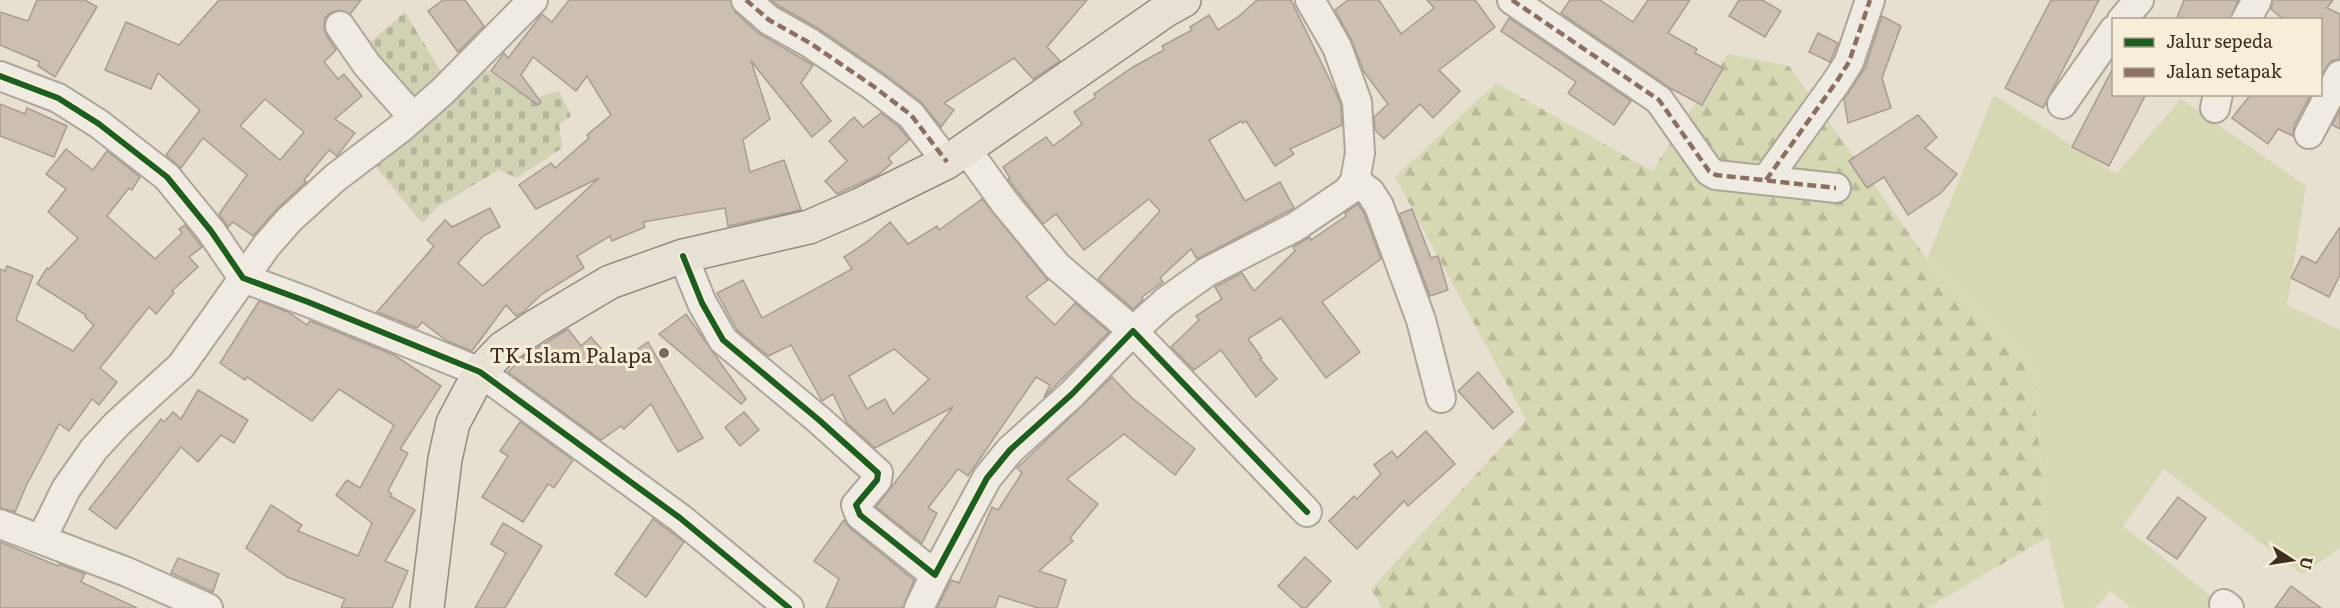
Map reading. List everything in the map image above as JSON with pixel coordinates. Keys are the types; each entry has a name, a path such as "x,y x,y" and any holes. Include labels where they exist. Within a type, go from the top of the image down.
{"main road":[{"path":"427,608 445,459 453,423 480,372 503,348 610,282 683,256 809,227 860,205 957,155 1166,10 1184,0"}],"street":[{"path":"42,538 66,489 94,449 117,424 181,366 243,278 289,220 335,178 442,92 534,0"},
{"path":"746,0 769,20 810,43 873,86 957,155 1005,202 1057,266 1133,331 1307,512"},
{"path":"919,608 987,478 1010,450 1072,394 1133,331 1165,302 1207,272 1295,227 1348,191 1355,181 1360,153 1357,102 1337,47 1310,0"},
{"path":"1512,0 1659,100 1709,171 1716,175 1836,188"},
{"path":"1766,180 1849,62 1870,0"},
{"path":"2124,18 2139,0"},
{"path":"2247,18 2257,0"},
{"path":"340,26 368,65 413,117"},
{"path":"2062,104 2112,33"},
{"path":"2308,134 2340,75"},
{"path":"0,76 58,98 99,124 167,177 211,231 243,278 480,372 680,518 789,608"},
{"path":"1355,181 1370,192 1379,206 1421,320 1441,398"},
{"path":"683,256 702,303 723,340 819,420 878,473 877,480 856,505 856,510 935,575"},
{"path":"0,524 127,572 208,608"}],"green space":[{"path":"405,12 442,73 410,103 368,44"},
{"path":"1728,54 1789,66 1927,259 2031,363 2048,537 1927,608 1382,608 1371,589 1526,420 1395,177 1496,83 1652,171"},
{"path":"487,70 530,100 559,91 571,116 559,124 562,148 517,178 498,170 436,208 422,223 372,162"},
{"path":"1994,95 2116,174 2181,99 2306,186 2287,305 2340,330 2340,548 2302,574 2164,469 2123,526 2226,608 2131,608 2111,591 2095,608 2064,608 2048,537 2031,363 1927,259"}],"building":[{"path":"37,0 85,0 97,7 55,77 38,66 40,62 0,45 0,12 28,21"},
{"path":"219,0 361,0 350,14 339,10 330,13 325,18 324,27 326,35 336,50 324,62 338,79 344,74 362,96 335,119 355,133 337,156 329,150 304,180 306,182 253,236 233,222 228,227 219,214 247,175 203,138 181,168 166,155 200,110 158,73 151,89 105,70 126,22 179,45","holes":["265,99 304,132 280,160 240,126"]},
{"path":"443,0 465,0 484,26 458,52 428,11"},
{"path":"569,0 730,0 735,12 758,33 813,65 801,83 831,121 812,137 751,61 770,119 743,140 750,172 784,160 801,210 728,226 725,208 643,222 645,227 612,241 610,236 577,256 584,268 542,294 523,312 516,316 506,305 472,351 447,341 422,322 417,328 377,312 434,246 427,240 445,220 452,227 490,208 500,227 483,236 458,263 483,286 599,178 536,209 519,185 551,163 555,168 589,138 587,135 611,115 587,76 576,91 533,57 521,75 541,102 538,105 491,71 504,53 508,58 542,14 552,22"},
{"path":"771,0 1087,0 1047,47 1060,61 1033,79 1014,58 944,103 954,110 941,127 921,102 883,73 819,29"},
{"path":"1257,0 1291,0 1341,105 1342,125 1290,149 1294,154 1275,166 1246,121 1243,123 1241,121 1209,140 1245,201 1280,182 1294,208 1197,259 1191,249 1160,278 1163,282 1142,297 1143,300 1133,309 1098,279 1160,211 1149,199 1084,250 1056,214 1043,224 1008,179 1010,178 1003,167 1046,137 1053,146 1082,124 1074,112 1096,97 1094,94 1133,67 1164,50 1162,46 1192,30 1190,27 1209,15 1218,30 1238,17"},
{"path":"1348,0 1379,0 1401,34 1434,8 1427,0 1475,0 1495,27 1439,70 1460,91 1433,118 1420,104 1384,139 1375,130 1374,117 1388,104 1364,72 1351,39 1335,10"},
{"path":"1570,0 1600,0 1633,22 1648,0 1690,0 1668,33 1697,49 1695,53 1723,68 1702,105 1670,88 1561,13"},
{"path":"1739,0 1762,0 1781,11 1765,37 1729,16"},
{"path":"2051,0 2099,0 2043,108 2005,88"},
{"path":"2184,0 2238,0 2231,18 2177,18"},
{"path":"2273,0 2333,0 2327,8 2340,14 2340,59 2331,61 2322,74 2322,18 2282,18 2271,9"},
{"path":"1882,16 1901,26 1882,78 1891,108 1848,123 1844,99 1865,68"},
{"path":"1509,18 1631,101 1614,125 1568,93 1576,82 1501,31"},
{"path":"1818,33 1838,43 1830,62 1809,52"},
{"path":"2112,70 2112,96 2145,96 2109,166 2072,147"},
{"path":"2249,96 2310,96 2294,126 2293,136 2278,129 2268,144 2232,118"},
{"path":"0,104 25,114 27,108 67,126 54,157 0,136"},
{"path":"2340,110 2340,129 2332,125"},
{"path":"881,113 899,127 909,140 888,158 892,163 878,175 837,194 825,181 847,161 829,141 854,117 863,127"},
{"path":"1918,115 1937,137 1925,148 1957,174 1941,193 1908,215 1884,177 1867,188 1849,161"},
{"path":"66,149 93,170 107,151 140,177 132,190 129,188 107,216 155,259 182,233 179,229 185,225 202,247 189,257 198,267 172,291 174,293 156,314 149,307 100,368 117,382 99,405 92,399 69,431 59,424 15,512 0,508 0,269 5,271 7,266 33,276 16,320 73,351 94,325 85,317 86,315 37,284 47,268 49,269 78,238 48,212 66,189 46,174"},
{"path":"982,199 1048,280 1026,297 1055,325 1075,303 1109,332 1044,397 1050,385 1036,377 968,476 958,469 928,508 937,513 922,543 876,507 953,407 875,448 847,423 833,394 822,401 791,345 768,356 737,330 717,293 743,280 762,318 852,269 844,257 867,242 890,222 908,244 937,226 939,230","holes":["894,349 929,379 893,414 885,399 867,409 849,376"]},
{"path":"1358,204 1364,213 1381,259 1322,302 1360,352 1326,378 1281,318 1248,339 1262,358 1260,359 1277,379 1256,397 1221,350 1194,370 1171,347 1199,320 1196,316 1222,299 1215,287 1242,273 1254,291 1295,251 1293,247 1310,237 1311,240 1346,216 1345,213"},
{"path":"1412,209 1431,258 1438,256 1448,290 1430,296 1399,214"},
{"path":"2340,227 2340,275 2329,297 2291,278 2302,256 2316,263"},
{"path":"259,301 288,312 307,325 310,321 394,355 441,386 400,449 408,453 388,491 392,494 390,496 415,510 385,561 408,571 392,608 341,608 345,599 287,577 246,548 271,505 302,525 298,531 358,556 372,523 336,495 347,480 360,488 394,425 339,389 312,421 247,377 245,380 220,363"},
{"path":"686,314 746,399 741,404 659,334"},
{"path":"568,329 581,346 591,337 615,365 648,342 703,438 678,452 651,404 624,429 621,426 601,440 508,372 523,357"},
{"path":"1478,372 1513,412 1493,429 1458,391"},
{"path":"1112,377 1132,398 1195,449 1175,475 1124,434 1067,479 1098,504 1070,538 1073,541 1039,571 1066,580 1057,608 1038,608 999,596 995,608 937,608 951,580 959,583 992,507 998,510 1022,473 1017,468"},
{"path":"198,390 248,420 234,443 221,435 198,462 181,447 116,529 89,509 161,419 164,422 173,412 181,419"},
{"path":"744,412 759,430 740,446 725,427"},
{"path":"520,422 573,460 554,488 548,484 523,522 482,497 508,456 500,451"},
{"path":"1426,431 1455,464 1408,506 1404,501 1357,549 1329,521 1354,496 1357,499 1381,474 1374,465 1392,451 1397,458"},
{"path":"2178,497 2206,518 2177,559 2147,538"},
{"path":"653,519 684,542 646,597 615,574"},
{"path":"844,520 850,528 914,580 903,608 826,608 839,579 814,561"},
{"path":"503,523 542,546 505,608 475,608 506,553 491,544"},
{"path":"0,542 58,566 59,564 85,574 81,582 137,608 0,608"},
{"path":"1305,557 1331,581 1306,608 1302,608 1278,586"},
{"path":"178,558 219,574 213,592 171,573"},
{"path":"2291,586 2321,608 2275,608"}],"marked path":[{"path":"746,0 769,20 810,43 911,115 947,162"},
{"path":"1512,0 1659,100 1709,171 1716,175 1836,188"},
{"path":"1766,180 1849,62 1870,0"}],"cycle path":[{"path":"0,76 58,98 99,124 167,177 211,231 243,278 480,372 680,518 789,608"},
{"path":"683,256 702,303 723,340 819,420 878,473 877,480 856,505 860,515 935,575 987,478 1010,450 1072,394 1133,331 1307,512"}],"place":[{"name":"TK Islam Palapa","path":"664,353"}]}
